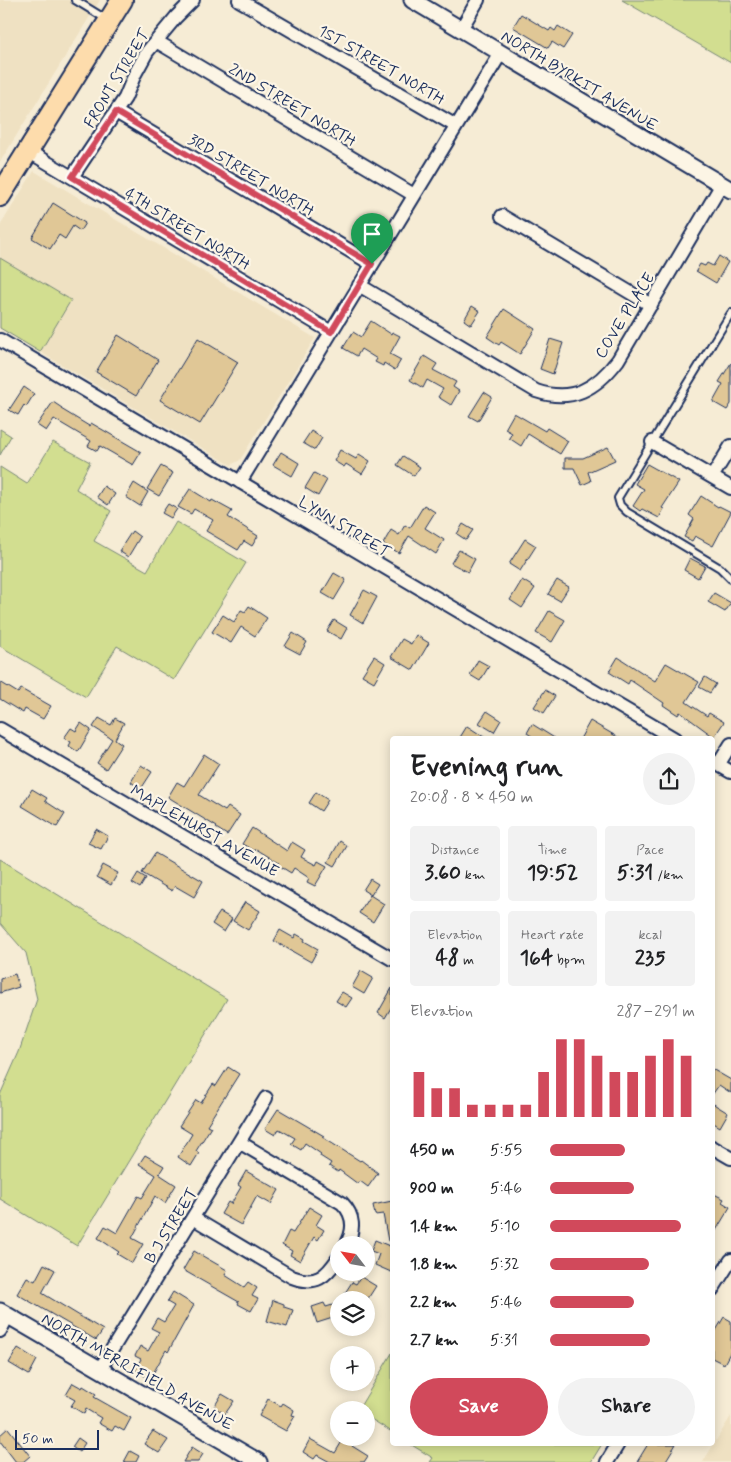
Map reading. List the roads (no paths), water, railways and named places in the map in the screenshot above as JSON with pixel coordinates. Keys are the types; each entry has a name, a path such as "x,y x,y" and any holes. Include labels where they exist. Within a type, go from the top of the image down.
{"main road":[{"path":"0,196 122,0"}],"street":[{"name":"FRONT STREET","path":"72,177 125,98 141,63 156,41 192,0"},
{"name":"1ST STREET NORTH","path":"239,0 456,126"},
{"name":"NORTH BYRKIT AVENUE","path":"412,0 727,187"},
{"path":"461,29 478,0"},
{"name":"2ND STREET NORTH","path":"156,41 414,195"},
{"path":"240,482 501,53"},
{"name":"3RD STREET NORTH","path":"116,112 372,264"},
{"name":"4TH STREET NORTH","path":"28,151 331,332"},
{"name":"COVE PLACE","path":"359,285 536,391 560,396 584,391 602,379 618,360 651,304 727,187"},
{"path":"502,216 651,304"},
{"name":"LYNN STREET","path":"0,340 669,736"},
{"path":"652,442 731,488"},
{"path":"712,477 731,446"},
{"name":"MAPLEHURST AVENUE","path":"0,729 390,958"},
{"path":"731,744 716,763 731,772"},
{"name":"B J STREET","path":"100,1369 266,1098"},
{"path":"239,1142 342,1203 352,1217 353,1227 351,1236"},
{"path":"715,1149 731,1158"},
{"path":"193,1218 292,1277 302,1281 319,1279 330,1271"},
{"path":"715,1285 731,1260"},
{"path":"0,1331 4,1313"},
{"name":"NORTH MERRIFIELD AVENUE","path":"4,1313 259,1462"},
{"path":"607,1462 617,1446"}],"lane":[{"path":"75,0 110,20"},
{"path":"731,313 618,498 620,505 627,512 720,568 731,579"}]}
